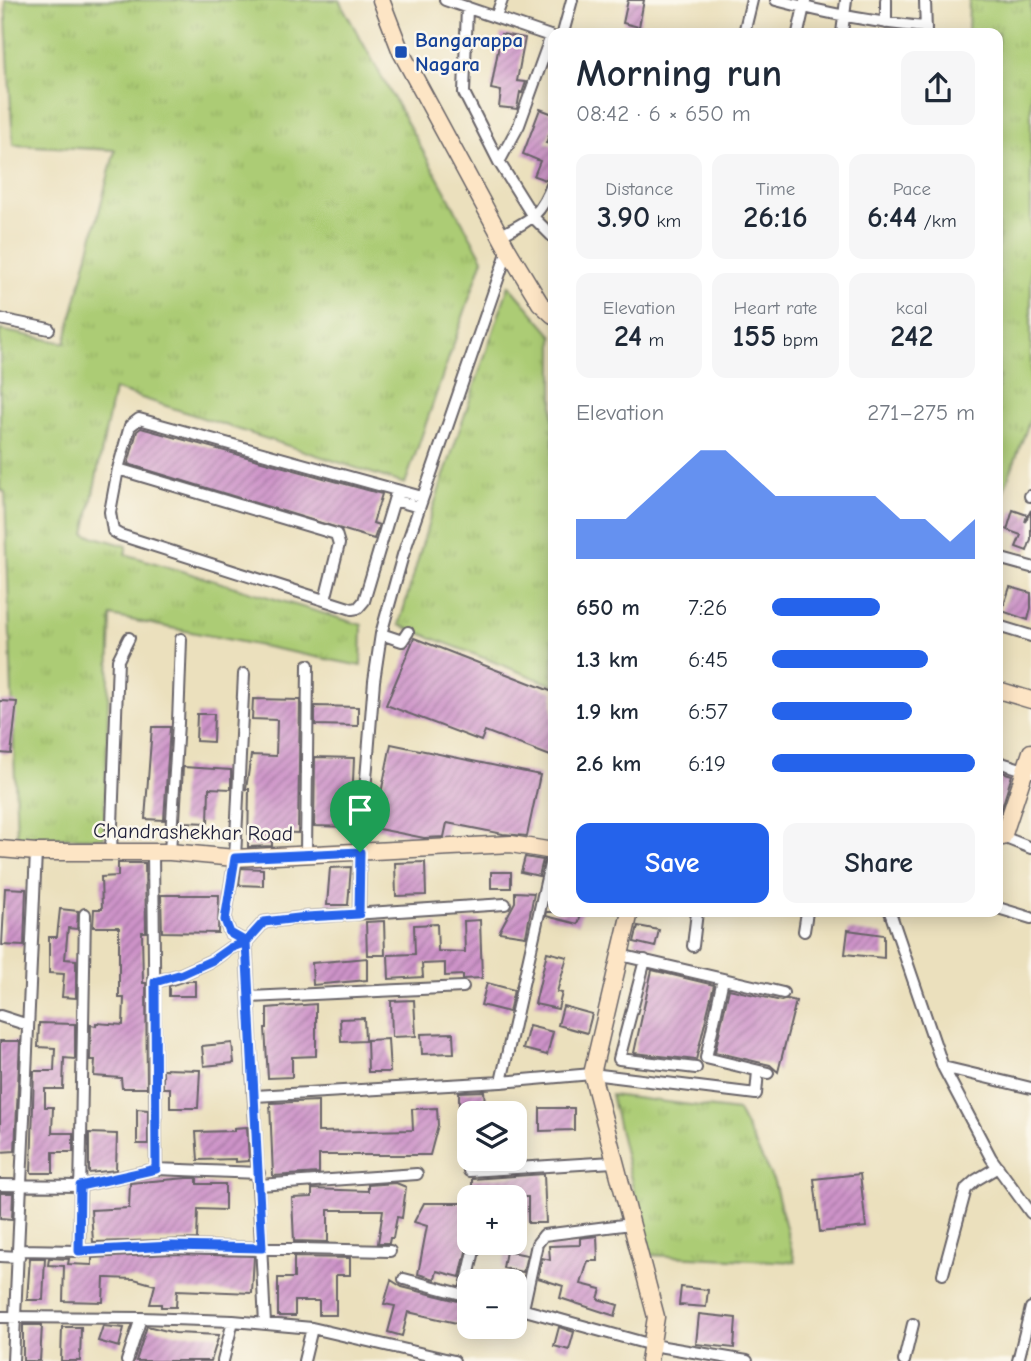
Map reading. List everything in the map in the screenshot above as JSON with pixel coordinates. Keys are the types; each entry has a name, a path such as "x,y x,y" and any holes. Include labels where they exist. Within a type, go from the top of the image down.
{"street":[{"path":"381,0 401,52 504,243 540,303 548,310"},
{"path":"445,0 548,35"},
{"path":"496,17 502,0"},
{"path":"564,28 572,0"},
{"path":"745,28 752,0"},
{"path":"776,0 805,4 892,27 886,0"},
{"path":"843,28 846,0"},
{"path":"926,0 926,28"},
{"path":"799,28 805,4"},
{"path":"467,7 464,93 499,162 534,218 548,232"},
{"path":"499,162 519,125 548,47"},
{"path":"359,914 360,852 379,682 381,635 504,243 534,218 548,193"},
{"path":"0,319 49,329"},
{"path":"396,495 361,606 352,609 120,535 113,531 110,520 118,469 130,426 139,419 421,502"},
{"path":"118,469 336,534 339,544 325,600"},
{"path":"1003,559 1031,567"},
{"path":"1003,628 1031,636"},
{"path":"381,635 402,641 408,632"},
{"path":"111,852 118,660 129,638"},
{"path":"170,852 181,639"},
{"path":"306,854 309,665"},
{"path":"244,674 235,858 225,920 230,933 246,942"},
{"path":"1003,692 1031,701"},
{"path":"1003,829 1028,771 1031,752"},
{"path":"1003,764 1028,771"},
{"path":"1003,837 1031,848"},
{"name":"Chandrashekhar Road","path":"0,849 36,852 170,852 235,858 511,844 548,850"},
{"path":"13,1361 36,852"},
{"path":"153,852 156,1169"},
{"path":"502,1082 548,874"},
{"path":"155,982 182,974 246,942 264,922 505,904"},
{"path":"1003,910 1031,918"},
{"path":"79,1251 85,914"},
{"path":"629,917 592,1074 613,1162 656,1317 650,1353"},
{"path":"693,946 697,917"},
{"path":"804,931 806,917"},
{"path":"892,917 943,1066 998,1167 1031,1213"},
{"path":"246,942 256,1096 265,1324"},
{"path":"620,955 783,993"},
{"path":"645,961 619,1057 625,1060 696,1068"},
{"path":"256,1096 502,1082 592,1074 756,1094 763,1072 706,1058 723,979"},
{"path":"250,997 463,987"},
{"path":"0,1016 28,1025"},
{"path":"603,1027 626,1031"},
{"path":"622,1078 625,1060"},
{"path":"669,1083 670,1066"},
{"path":"943,1066 1031,1088"},
{"path":"527,1167 613,1162"},
{"path":"943,1274 966,1189 998,1167"},
{"path":"0,1185 80,1186 156,1169 259,1173"},
{"path":"259,1185 417,1174"},
{"path":"527,1280 537,1244 544,1235 631,1224"},
{"path":"0,1256 171,1246 390,1251"},
{"path":"404,1279 457,1293"},
{"path":"1018,1361 1031,1308"},
{"path":"527,1311 650,1353 747,1361"},
{"path":"0,1317 233,1321 312,1328 454,1361"},
{"path":"128,1361 141,1318"},
{"path":"223,1361 233,1321"},
{"path":"904,1361 913,1324"},
{"path":"304,1361 312,1328"}],"green space":[{"path":"5,0 339,0 483,259 405,484 114,389 85,534 127,546 125,554 362,625 361,666 111,616 104,838 17,837 5,492 0,490 0,330 65,343 115,150 13,145"},
{"path":"969,0 1031,0 1031,417 1003,493 1003,28 968,28"},
{"path":"509,285 548,330 548,683 399,625 432,511"},
{"path":"611,1095 738,1111 774,1182 795,1262 649,1255"}],"building":[{"path":"628,0 644,0 639,27 623,23"},
{"path":"501,34 525,38 517,81 526,82 522,93 520,92 517,109 499,107 501,91 491,89"},
{"path":"540,109 548,112 546,180 534,176 540,161 523,154"},
{"path":"141,428 382,494 373,523 379,525 374,539 128,464 137,431"},
{"path":"1013,510 1027,515 1025,522 1031,510 1031,539 1027,551 1016,547 1021,535 1007,530"},
{"path":"1010,587 1031,593 1028,620 1003,611"},
{"path":"414,638 548,690 548,755 485,731 481,741 386,705"},
{"path":"253,699 300,700 298,833 272,832 272,846 248,847 249,789 246,789 251,755 276,756 277,720 252,719"},
{"path":"0,701 17,702 11,754 0,753"},
{"path":"315,706 358,707 358,726 315,725"},
{"path":"197,714 214,714 213,742 196,741"},
{"path":"152,727 170,727 164,820 145,819"},
{"path":"391,744 540,775 527,836 447,823 444,837 424,838 374,828"},
{"path":"315,757 354,758 351,827 314,826"},
{"path":"183,767 231,770 231,789 209,788 208,823 180,820"},
{"path":"1003,772 1012,775 1003,804"},
{"path":"525,857 543,860 539,876 521,872"},
{"path":"425,862 426,895 396,896 395,863"},
{"path":"118,863 145,863 146,932 142,932 143,983 146,983 147,1088 122,1088 121,1078 94,1076 95,1060 90,1060 91,1025 123,1025 124,998 119,998 119,927 93,927 94,909 102,909 101,877 118,876"},
{"path":"351,867 348,905 327,905 330,868"},
{"path":"241,868 263,869 263,886 239,885"},
{"path":"491,872 511,872 511,888 491,888"},
{"path":"5,888 26,889 24,946 2,945"},
{"path":"515,892 534,893 526,936 499,932 515,902"},
{"path":"161,895 219,895 218,933 162,932"},
{"path":"60,909 78,911 77,929 68,928 65,959 76,960 76,998 62,997 64,974 49,973 49,937 57,937"},
{"path":"550,917 580,917 578,924"},
{"path":"480,920 482,978 445,976 445,963 422,964 423,977 389,979 388,955 415,954 414,925 437,924 438,951 465,952 464,921"},
{"path":"384,921 385,955 367,955 366,922"},
{"path":"638,926 659,930 655,947 634,942"},
{"path":"848,930 884,935 884,958 845,954"},
{"path":"547,952 567,957 557,992 562,993 558,1009 535,1004"},
{"path":"367,958 367,980 313,985 312,963"},
{"path":"652,970 714,985 696,1060 634,1053"},
{"path":"195,981 195,996 169,996 169,986"},
{"path":"487,983 514,990 509,1012 481,1005"},
{"path":"729,989 781,1001 796,1001 778,1072 770,1065 715,1052"},
{"path":"414,1000 416,1036 392,1037 391,1001"},
{"path":"316,1004 316,1056 292,1057 292,1077 268,1078 265,1028 267,1008"},
{"path":"563,1006 592,1014 587,1033 558,1025"},
{"path":"364,1018 365,1041 341,1042 340,1019"},
{"path":"39,1023 75,1024 75,1059 64,1058 63,1089 45,1089 45,1107 53,1107 52,1133 73,1133 73,1152 53,1152 53,1173 31,1173 34,1071 54,1071 55,1048 38,1047"},
{"path":"529,1026 553,1032 547,1055 523,1049"},
{"path":"453,1033 454,1053 422,1054 421,1034"},
{"path":"388,1039 390,1072 368,1072 367,1040"},
{"path":"0,1041 20,1041 15,1151 0,1152"},
{"path":"232,1043 234,1063 204,1066 202,1046"},
{"path":"163,1069 200,1070 198,1108 170,1108 170,1088 163,1088"},
{"path":"484,1091 485,1101 459,1101 459,1092"},
{"path":"318,1101 318,1132 413,1130 412,1109 437,1108 438,1125 430,1155 319,1155 319,1173 273,1176 270,1103"},
{"path":"540,1108 574,1108 574,1130 540,1131"},
{"path":"137,1109 148,1110 148,1144 137,1144"},
{"path":"247,1127 249,1161 198,1160 196,1132 234,1131 234,1128"},
{"path":"89,1133 117,1134 116,1170 89,1173"},
{"path":"544,1174 546,1223 528,1223 527,1185 472,1185 472,1179"},
{"path":"860,1174 866,1227 820,1232 814,1179"},
{"path":"197,1178 197,1184 225,1184 225,1210 198,1209 197,1239 93,1242 91,1210 129,1208 130,1183"},
{"path":"396,1183 406,1187 402,1218 397,1217 393,1238 390,1238 389,1243 378,1243 383,1210 328,1210 328,1242 294,1241 292,1198 312,1197 312,1189 368,1191 368,1185"},
{"path":"0,1193 13,1193 12,1219 0,1218"},
{"path":"424,1203 457,1203 457,1255 465,1255 462,1269 457,1269 457,1276 437,1271 435,1279 418,1274 427,1226 414,1222"},
{"path":"597,1236 598,1261 588,1261 581,1284 601,1289 598,1299 618,1305 615,1316 560,1298 563,1286 538,1278 542,1258 550,1260 549,1246 580,1245 580,1238"},
{"path":"171,1254 254,1256 252,1293 177,1290 176,1307 161,1307 161,1304 150,1304 155,1285 134,1279 104,1278 103,1302 63,1301 64,1266 48,1265 49,1258 69,1259 68,1264 92,1265 92,1258"},
{"path":"505,1255 527,1255 524,1269 503,1268"},
{"path":"294,1257 350,1258 350,1275 336,1275 336,1315 319,1315 319,1301 295,1301 295,1316 278,1316 278,1278 294,1278"},
{"path":"30,1258 45,1258 43,1300 27,1300"},
{"path":"391,1280 402,1287 457,1301 457,1323 408,1312 402,1336 388,1332 395,1306 384,1304"},
{"path":"681,1287 708,1290 706,1307 679,1305"},
{"path":"699,1314 736,1318 734,1348 696,1344"},
{"path":"23,1325 42,1325 40,1361 23,1361"},
{"path":"103,1326 124,1328 119,1347 98,1341"},
{"path":"147,1326 175,1333 219,1335 211,1361 136,1361"},
{"path":"62,1327 81,1327 80,1361 61,1361"},
{"path":"559,1327 574,1332 569,1350 554,1346"}],"place":[{"name":"Bangarappa Nagara","path":"401,52"}],"route":[{"path":"360,852 235,858 225,920 230,933 246,942 262,1248 171,1246 79,1251 80,1186 156,1169 155,982 182,974 246,942 264,922 359,914 360,852"}]}
